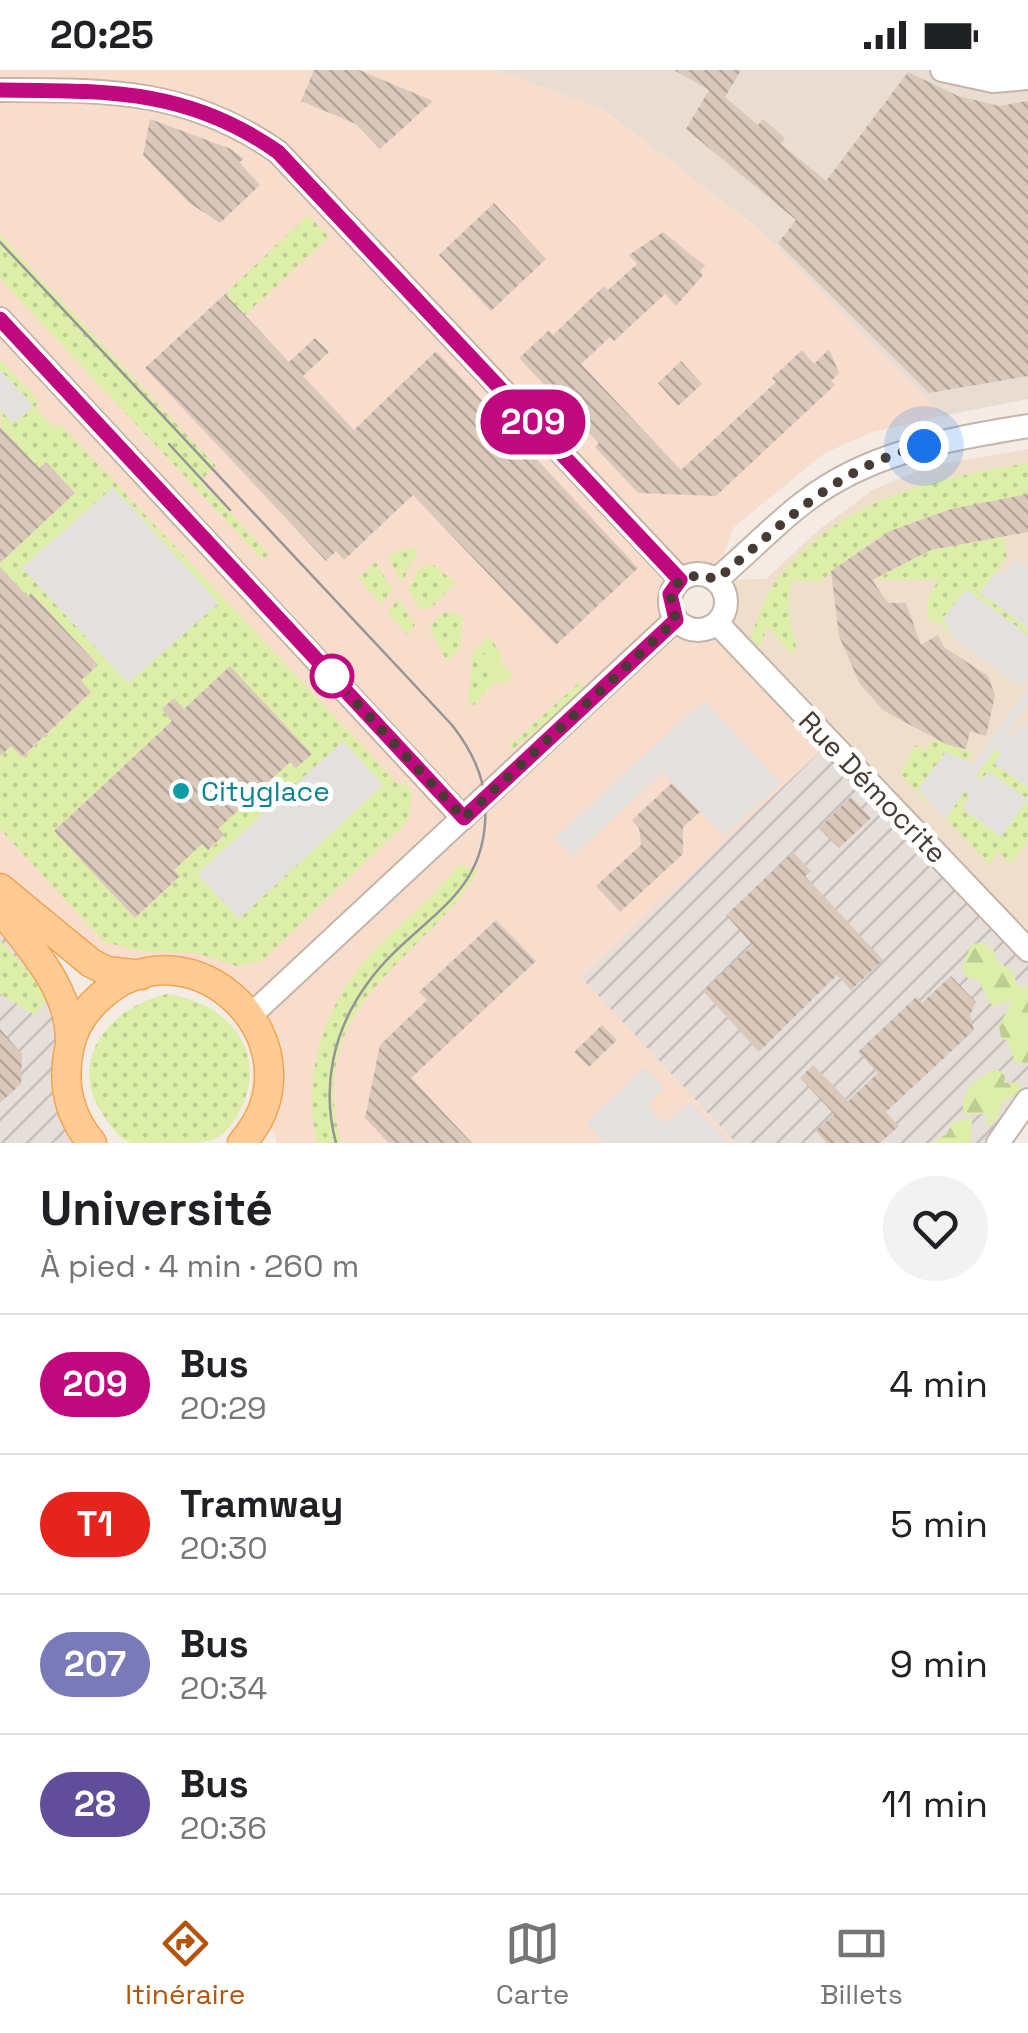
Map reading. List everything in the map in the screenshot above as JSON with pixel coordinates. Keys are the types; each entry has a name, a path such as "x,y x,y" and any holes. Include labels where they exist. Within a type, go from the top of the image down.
{"main road":[{"path":"0,888 107,971 142,975 178,972 206,980 230,994 250,1015 262,1035 268,1087 263,1131 242,1143"},
{"path":"0,908 58,989 70,1015 65,1068 68,1098 92,1143"},
{"path":"70,1042 98,999 142,975"}],"street":[{"path":"942,70 994,82 1028,78"},
{"path":"0,90 110,92 173,100 229,122 278,152 680,580"},
{"path":"0,318 464,818"},
{"path":"716,580 802,504 868,463 893,453 1028,426"},
{"path":"702,574 716,580 726,604 718,623 692,630 676,620 670,594 680,580 702,574"},
{"path":"250,1015 676,620"},
{"name":"Rue Démocrite","path":"718,623 1028,950"},
{"path":"998,1143 1028,1100"}],"shaded area":[{"path":"0,70 496,70 602,109 759,229 942,416 873,432 825,453 733,528 716,580 700,574 686,576 670,595 671,612 683,627 711,627 830,742 582,977 736,1143 276,1143 275,1134 259,1118 268,1087 230,994 107,971 0,888"},
{"path":"496,70 1028,70 1028,399 942,416 759,229 602,109"},
{"path":"0,370 34,406 14,424 0,410"},
{"path":"1028,449 1028,950 717,623 726,604 716,580 766,579 817,531 874,489 931,466"},
{"path":"113,487 219,603 128,683 22,568"},
{"path":"1015,559 1028,568 1028,628 980,593 997,570 1004,574"},
{"path":"966,589 1028,635 1028,680 1018,685 953,638 943,618"},
{"path":"1028,687 1028,703 1006,734 1012,738 1022,723 1028,727 1028,787 994,763 1001,753 996,749 976,776 982,780 988,771 1028,799 1001,837 962,808 970,796 965,791 946,819 918,789 946,752 974,764"},
{"path":"704,700 781,783 724,836 663,772 572,857 555,838"},
{"path":"343,741 383,785 239,919 197,874"},
{"path":"830,742 1028,950 1028,1100 998,1143 736,1143 581,977"},
{"path":"0,908 70,1042 92,1143 0,1143"},
{"path":"645,1067 664,1088 647,1104 665,1124 690,1102 729,1143 605,1143 586,1122"}],"green space":[{"path":"308,215 329,237 245,315 225,294"},
{"path":"0,235 216,466 200,481 269,554 263,560 0,279"},
{"path":"0,360 39,401 35,407 54,428 60,424 400,786 406,781 412,796 407,822 262,961 236,966 195,953 144,952 104,942 0,829 0,756 11,746 23,757 91,693 81,681 98,664 32,594 28,597 14,582 0,595 0,563 75,493 46,462 39,468 2,429 0,410 14,424 34,406 0,370","holes":["113,488 219,603 22,568","174,698 184,709 311,754 296,768 290,762 262,788 267,795 253,809 246,803 218,829 224,836 209,850 202,844 174,870 180,877 136,918 54,831 172,721 162,709"]},
{"path":"1028,463 1028,494 922,518 873,540 819,582 791,581 788,610 797,652 789,651 767,626 760,648 751,637 776,581 801,553 858,511 923,485"},
{"path":"1003,537 1007,557 980,593 1028,628 1028,635 966,590 943,618 953,638 939,622 930,621 928,614 928,599 939,580 874,580 931,550"},
{"path":"412,547 418,551 402,582 387,556"},
{"path":"376,562 393,591 381,604 358,578"},
{"path":"432,564 455,582 431,608 421,610 408,590 418,569"},
{"path":"399,599 415,626 407,635 387,612"},
{"path":"444,612 463,615 460,648 447,662 429,627"},
{"path":"489,635 502,657 499,661 488,651 478,661 496,680 473,706 468,700 473,653"},
{"path":"489,650 513,675 502,686 478,661"},
{"path":"580,682 586,690 512,750 509,746"},
{"path":"932,739 973,753 968,761 946,752 918,789 933,810 900,774 916,745 926,751"},
{"path":"995,749 1001,753 994,764 1028,787 1028,840 1012,864 997,851 990,865 946,819 965,791 971,795 962,809 1002,836 988,772 982,780 976,776"},
{"path":"458,865 478,869 471,883 392,968 349,1025 337,1058 334,1097 341,1143 317,1143 312,1090 321,1039 330,1015 357,969"},
{"path":"0,940 50,996 35,1015 0,994"},
{"path":"982,942 995,952 996,960 1013,972 1018,987 1028,987 1028,1064 1015,1062 1008,1042 1001,1037 999,1026 1012,1001 993,1006 976,978 968,979 962,968 971,945"},
{"path":"168,994 211,1009 240,1037 248,1055 250,1075 246,1097 230,1126 213,1139 131,1143 112,1128 93,1095 89,1075 92,1056 113,1023 129,1010"},
{"path":"997,1069 1005,1076 1004,1083 1018,1082 1021,1087 1015,1096 1003,1101 996,1121 986,1126 987,1114 964,1114 964,1098 976,1081"},
{"path":"972,1117 971,1143 931,1143 947,1134 952,1123"}],"building":[{"path":"314,70 359,70 433,101 380,149 356,124 301,101"},
{"path":"674,70 741,70 725,97 758,125 763,119 785,138 781,144 826,181 908,72 958,96 999,106 1028,101 1028,376 929,393 778,243 796,220 686,129 709,90"},
{"path":"150,119 231,149 244,159 239,162 260,185 220,223 188,202 143,155"},
{"path":"494,203 546,259 491,311 439,255"},
{"path":"663,232 705,266 700,271 703,275 676,306 665,294 614,341 610,337 581,364 681,470 776,382 772,378 802,350 814,364 829,349 839,373 831,381 835,385 716,496 638,493 595,447 599,443 519,358 549,330 553,335 604,286 608,290 637,264 629,255"},
{"path":"225,294 289,362 315,338 329,352 303,376 354,430 436,351 638,568 556,645 413,495 344,560 336,551 326,561 145,368"},
{"path":"681,361 702,384 678,406 658,383"},
{"path":"0,427 39,468 46,462 75,493 0,563"},
{"path":"1028,494 1028,532 931,550 872,580 888,603 906,603 921,645 938,635 944,647 988,676 995,695 986,736 970,731 966,749 948,745 884,711 860,684 839,636 831,571 890,531 951,509"},
{"path":"0,567 28,597 31,593 98,665 81,680 91,692 22,757 11,746 0,756"},
{"name":"Cityglace","path":"230,666 312,754 296,768 290,762 262,788 268,794 252,809 246,803 218,829 224,835 208,850 202,844 174,870 180,876 135,918 54,831 172,721 162,709 174,698 184,709"},
{"path":"672,783 700,812 683,827 683,854 620,912 596,886 641,845 639,828 632,820"},
{"path":"851,797 871,818 839,848 819,828"},
{"path":"793,852 811,871 805,876 883,960 851,990 837,975 759,1052 703,991 753,945 726,915"},
{"path":"496,920 536,961 411,1078 472,1143 389,1143 365,1118 380,1045 427,1000 419,992"},
{"path":"951,976 976,1002 970,1015 974,1030 886,1112 899,1126 880,1143 827,1143 816,1131 834,1114 800,1078 813,1065 848,1101 878,1073 858,1052 916,997 922,1003"},
{"path":"602,1025 617,1040 589,1067 574,1052"},
{"path":"0,1029 22,1054 21,1084 0,1103"}],"tram line":[{"path":"0,242 452,725 478,770 485,801 484,834 476,862 447,904 367,984 338,1040 330,1080 336,1143"},
{"path":"169,444 230,510"}],"bus line":[{"name":"209","path":"0,90 130,93 173,100 206,110 278,152 680,580 669,603 676,620 464,818 0,319"}],"place":[{"name":"Cityglace","path":"181,791"}],"route":[{"path":"332,676 320,664 464,818 676,620 669,603 680,580 702,574 716,580 802,504 841,477 893,453 924,446"}]}
